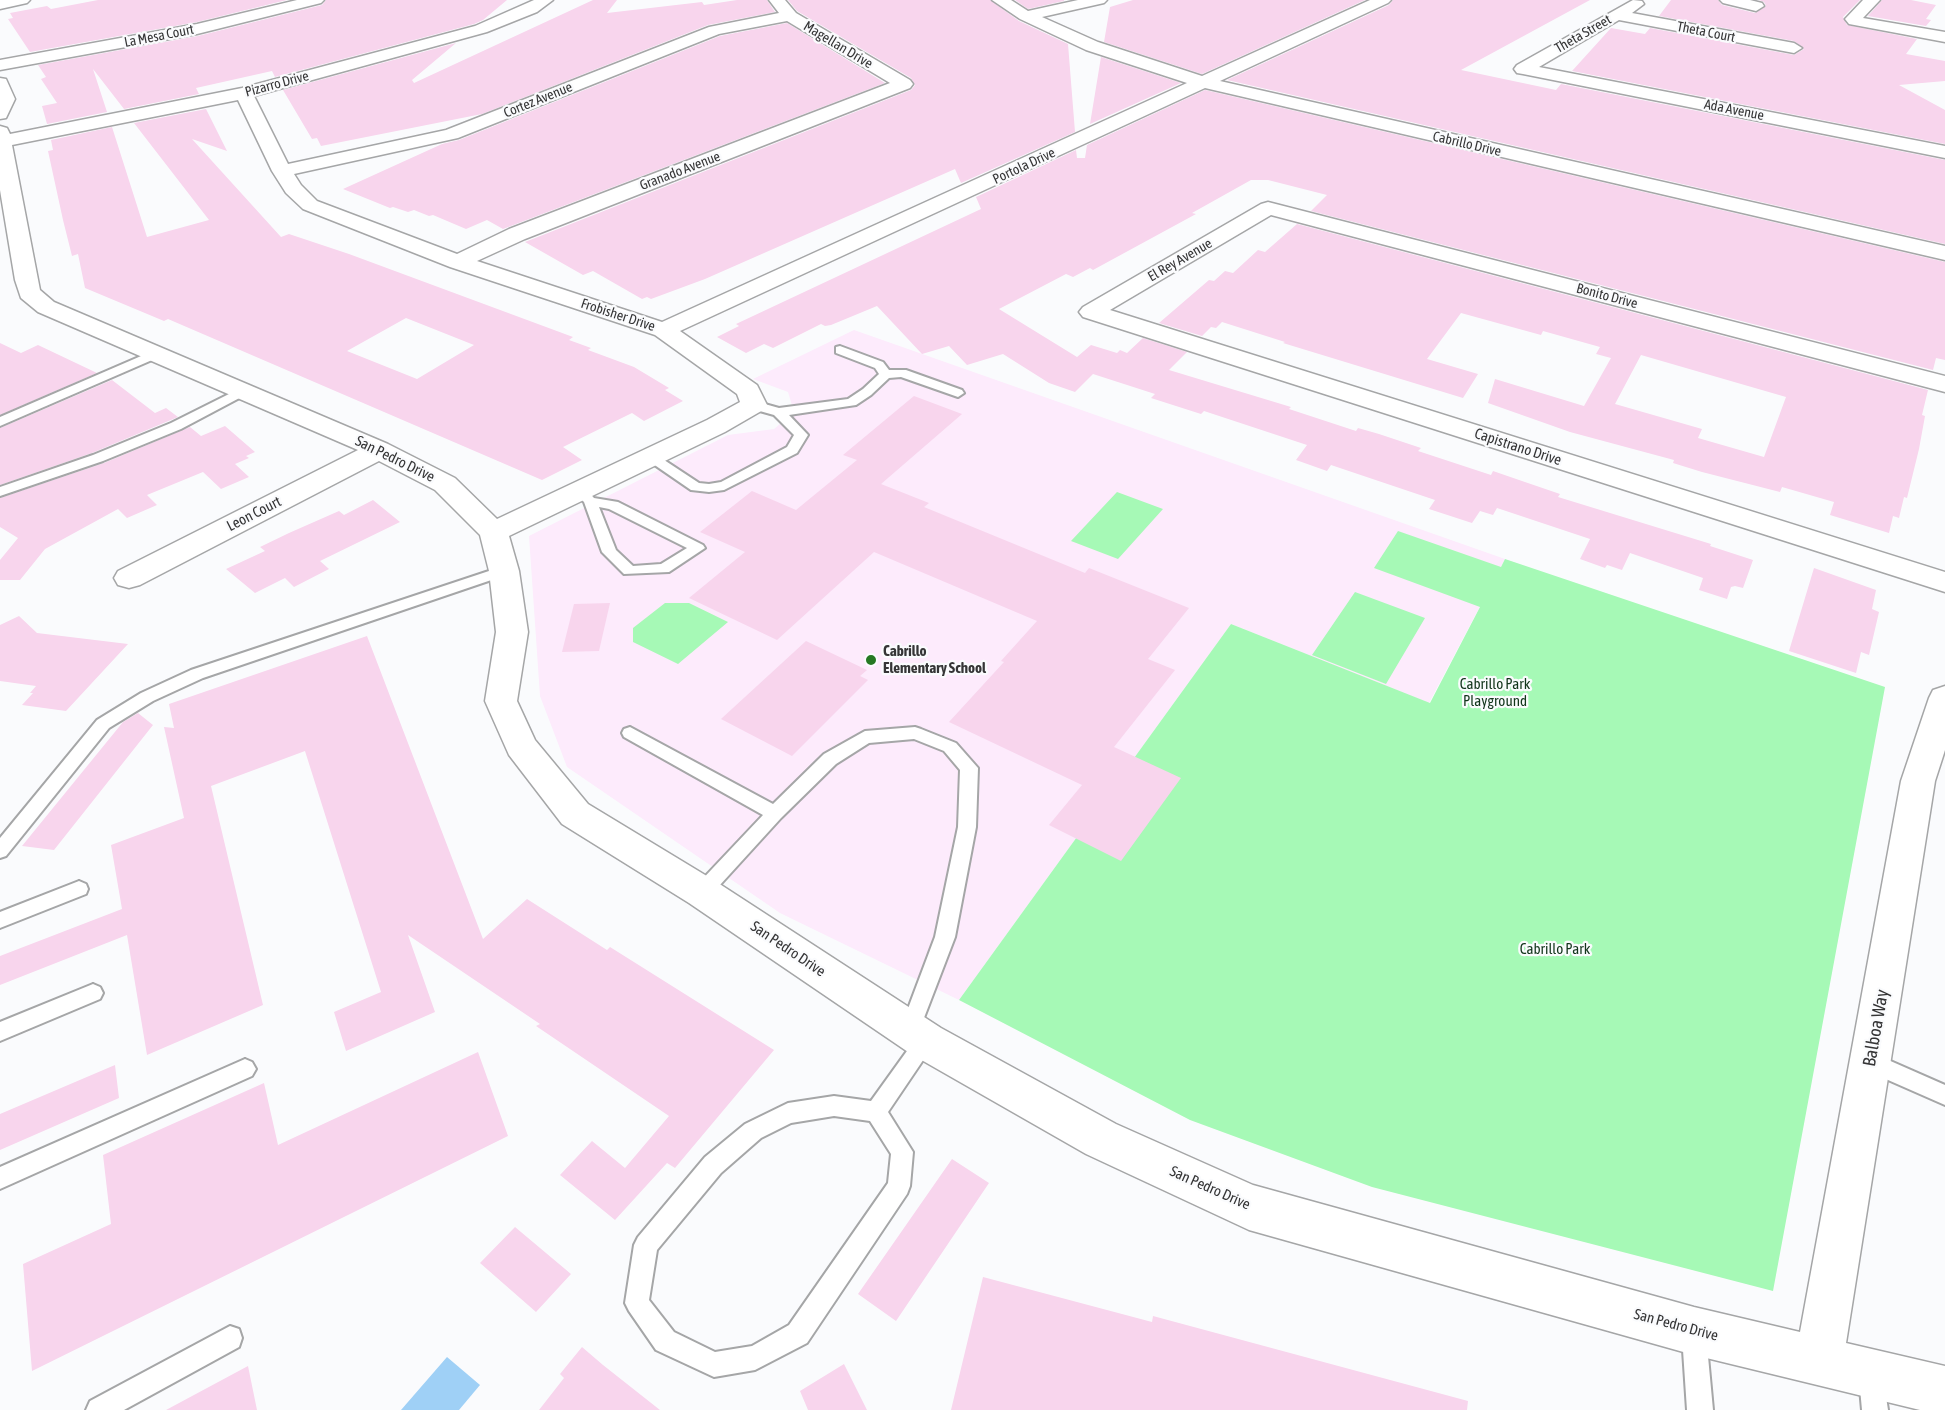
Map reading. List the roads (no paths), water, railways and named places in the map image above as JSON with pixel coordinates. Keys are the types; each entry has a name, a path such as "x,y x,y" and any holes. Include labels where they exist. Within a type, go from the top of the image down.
{"street":[{"path":"0,4 21,0"},
{"name":"La Mesa Court","path":"0,65 197,29 316,0"},
{"name":"Pizarro Drive","path":"1,129 244,93 481,28 531,9 545,0"},
{"name":"Magellan Drive","path":"777,0 790,16 904,84"},
{"name":"Cabrillo Drive","path":"1000,0 1026,16 1092,46 1205,83 1945,253"},
{"path":"1026,16 1099,0"},
{"name":"Portola Drive","path":"663,330 1383,0"},
{"name":"Theta Street","path":"1523,69 1643,0"},
{"path":"1728,0 1756,6"},
{"path":"1872,0 1853,19 1855,21 1945,37"},
{"name":"Theta Court","path":"1617,15 1794,48"},
{"name":"Cortez Avenue","path":"282,171 451,135 715,30 790,16"},
{"name":"Ada Avenue","path":"1523,69 1945,152"},
{"name":"San Pedro Drive","path":"0,83 6,99 1,129 29,293 46,307 379,450 445,484 494,532 504,572 512,633 501,701 522,746 575,814 702,892 918,1035 1101,1138 1250,1208 1694,1331 1820,1360 1873,1392 1945,1392"},
{"name":"Granado Avenue","path":"458,262 517,234 904,84"},
{"name":"Frobisher Drive","path":"244,93 282,171 293,189 310,205 458,262 663,330 748,390 754,405"},
{"name":"El Rey Avenue","path":"1091,312 1268,208"},
{"name":"Bonito Drive","path":"1268,208 1945,384"},
{"name":"Capistrano Drive","path":"1091,312 1945,582"},
{"path":"494,532 585,496 650,457 754,405"},
{"name":"Leon Court","path":"129,578 379,450"},
{"name":"Balboa Way","path":"1820,1360 1918,781 1942,716"}],"lane":[{"path":"840,350 879,365 886,374"},
{"path":"0,422 155,354"},
{"path":"754,405 779,412 851,402 867,392 886,374 902,373 958,393"},
{"path":"0,492 98,458 176,426 243,391"},
{"path":"650,457 696,487 724,486 792,450 801,435 779,412"},
{"path":"585,496 613,505 698,548 664,569 629,572 609,552 585,496"},
{"path":"0,851 104,724 147,697 197,674 504,572"},
{"path":"630,733 775,813"},
{"path":"702,892 775,813 830,759 865,737 915,733 950,747 969,768 967,827 945,937 918,1035 876,1112"},
{"path":"0,920 78,889"},
{"path":"0,1032 93,993"},
{"path":"1870,1062 1945,1095"},
{"path":"0,1178 245,1069"},
{"path":"834,1106 876,1112 902,1152 899,1186 798,1334 755,1358 714,1365 665,1341 637,1303 646,1245 713,1165 753,1131 788,1113 834,1106"},
{"path":"1694,1331 1700,1410"},
{"path":"99,1410 230,1338"}],"water":[{"path":"447,1357 480,1385 459,1410 401,1410"}],"place":[{"name":"Cabrillo Elementary School","path":"871,660"}],"park label":[{"name":"Cabrillo Park Playground","path":"1495,692"},
{"name":"Cabrillo Park","path":"1555,949"}]}
